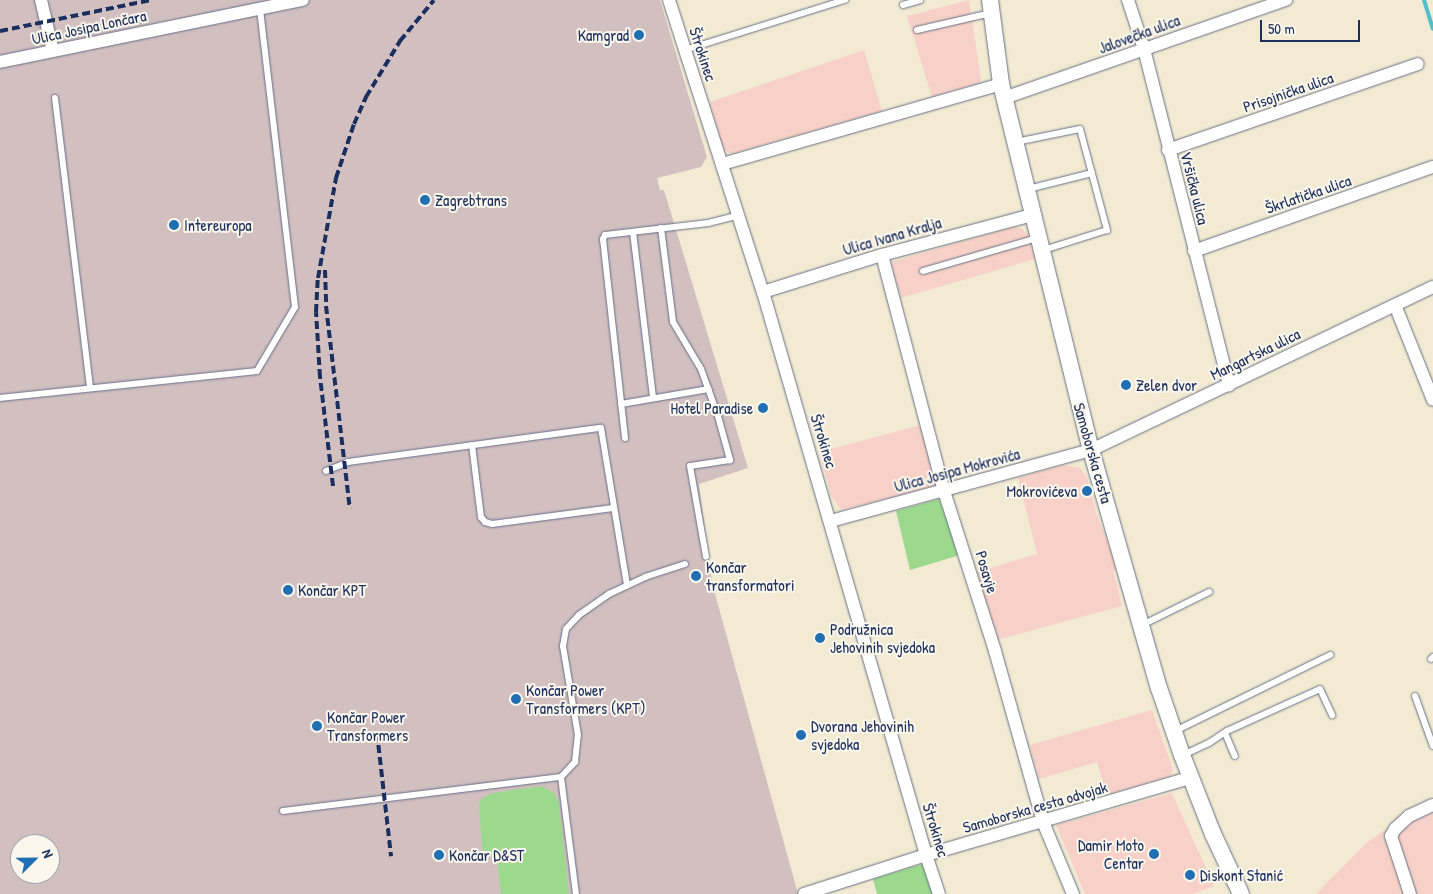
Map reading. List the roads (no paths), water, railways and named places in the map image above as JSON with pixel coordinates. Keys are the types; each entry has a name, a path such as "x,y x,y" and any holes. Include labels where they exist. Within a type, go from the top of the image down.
{"street":[{"path":"42,0 52,51"},
{"name":"Ulica Josipa Lončara","path":"0,62 303,0"},
{"name":"Štrokinec","path":"669,0 763,292 831,521 926,855 939,894"},
{"name":"Vršička ulica","path":"1128,0 1144,49 1168,150 1229,385"},
{"name":"Jalovečka ulica","path":"722,164 1002,91 1144,49 1286,0"},
{"name":"Samoborska cesta","path":"991,6 1002,91 1091,450 1182,755 1213,834 1241,894"},
{"name":"Prisojnička ulica","path":"1168,150 1418,64"},
{"name":"Škrlatička ulica","path":"1194,251 1433,167"},
{"name":"Ulica Ivana Kralja","path":"763,292 882,255 1032,215"},
{"name":"Posavje","path":"882,255 944,491 995,651 1043,822 1074,894"},
{"name":"Mangartska ulica","path":"1091,450 1433,287"},
{"path":"1395,305 1433,400"},
{"name":"Ulica Josipa Mokrovića","path":"831,521 1091,450"},
{"name":"Samoborska cesta odvojak","path":"804,893 926,855 1190,778"},
{"path":"1410,894 1391,836 1395,829 1409,816 1433,805"}],"lane":[{"path":"685,50 845,0"},
{"path":"903,5 920,0"},
{"path":"917,30 991,6"},
{"path":"0,398 257,371 295,307 260,9"},
{"path":"55,98 90,388"},
{"path":"923,271 1107,230 1080,129 1014,142"},
{"path":"1026,190 1092,173"},
{"path":"625,438 603,239 605,235 708,223 739,216"},
{"path":"662,228 673,322 701,370 709,389 730,460 690,466 706,557"},
{"path":"632,232 653,398"},
{"path":"621,404 709,389"},
{"path":"326,470 348,462 601,428 628,585"},
{"path":"472,445 481,517 485,522 492,524 614,508"},
{"path":"283,811 561,777 575,762 578,735 562,646 566,629 579,615 609,594 645,577 685,564"},
{"path":"1142,625 1209,592"},
{"path":"1174,731 1330,655"},
{"path":"1182,755 1320,689 1332,714"},
{"path":"1414,696 1433,746"},
{"path":"1225,733 1235,756"},
{"path":"561,777 576,894"}],"waterway":[{"path":"1424,0 1433,29"}],"railway":[{"path":"0,31 151,0"},
{"path":"333,486 320,377 316,312 318,278 336,178 354,124 366,97 400,41 434,0"},
{"path":"325,270 326,306 350,509"},
{"path":"377,733 391,856"}],"place":[{"name":"Kamgrad","path":"639,35"},
{"name":"Zagrebtrans","path":"425,200"},
{"name":"Intereuropa","path":"174,225"},
{"name":"Zelen dvor","path":"1126,385"},
{"name":"Hotel Paradise","path":"763,408"},
{"name":"Mokrovićeva","path":"1087,491"},
{"name":"Končar transformatori","path":"696,576"},
{"name":"Končar KPT","path":"288,590"},
{"name":"Podružnica Jehovinih svjedoka","path":"820,638"},
{"name":"Končar Power Transformers (KPT)","path":"516,699"},
{"name":"Končar Power Transformers","path":"317,726"},
{"name":"Dvorana Jehovinih svjedoka","path":"801,735"},
{"name":"Damir Moto Centar","path":"1154,854"},
{"name":"Končar D&ST","path":"439,855"},
{"name":"Diskont Stanić","path":"1190,875"}]}
